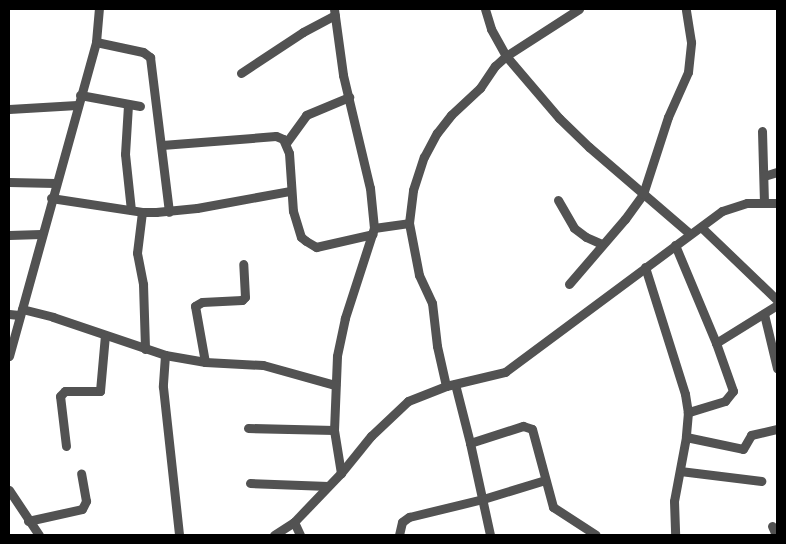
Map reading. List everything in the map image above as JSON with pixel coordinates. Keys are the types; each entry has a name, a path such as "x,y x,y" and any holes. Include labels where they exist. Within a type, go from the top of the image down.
{"street":[{"path":"9,356 55,183 96,42 99,9"},
{"path":"485,9 493,34 506,56 559,118 690,234"},
{"path":"490,535 470,443 437,346 432,303 419,275 409,223 412,190 424,157 437,133 451,115 480,88 489,72 506,56 579,9"},
{"path":"568,284 630,214 643,194 668,117 688,72 691,42 686,9"},
{"path":"242,73 335,10 343,75 370,188 374,231 341,334 335,385 334,430 341,473"},
{"path":"96,42 140,51 150,57 169,212"},
{"path":"80,95 140,106"},
{"path":"286,143 306,115 349,97"},
{"path":"9,109 77,105"},
{"path":"128,105 125,154 131,210"},
{"path":"762,131 764,203"},
{"path":"162,145 276,136 286,143 289,153 290,191 297,226 301,236 310,245 316,247 409,223"},
{"path":"764,176 777,172"},
{"path":"9,182 55,183"},
{"path":"52,198 142,212 169,212 290,191"},
{"path":"558,200 574,228 586,237 602,244"},
{"path":"274,535 294,522 341,473 371,436 396,411 419,395 450,385 492,376 517,366 645,267 722,211 746,203 777,203"},
{"path":"142,212 137,253 143,284 145,349"},
{"path":"701,226 777,300"},
{"path":"9,235 41,234"},
{"path":"675,246 732,386 732,395 724,401 688,412"},
{"path":"206,362 196,306 202,302 244,298 247,295 242,264"},
{"path":"645,267 685,394 688,412 686,437 674,501 675,535"},
{"path":"716,343 777,305"},
{"path":"9,314 20,312 105,335 165,355 206,362 277,368 335,385"},
{"path":"764,314 777,368"},
{"path":"66,446 60,396 69,391 100,390 105,335"},
{"path":"165,355 162,387 179,535"},
{"path":"470,443 523,426 528,427 534,433 545,480 554,507 596,535"},
{"path":"248,428 334,430"},
{"path":"686,437 743,449 751,435 777,429"},
{"path":"680,471 761,481"},
{"path":"28,521 82,509 86,501 81,473"},
{"path":"399,535 402,522 409,517 483,499 545,480"},
{"path":"250,483 328,486"},
{"path":"9,490 39,535"},
{"path":"294,522 300,535"},
{"path":"772,526 776,535"}]}
